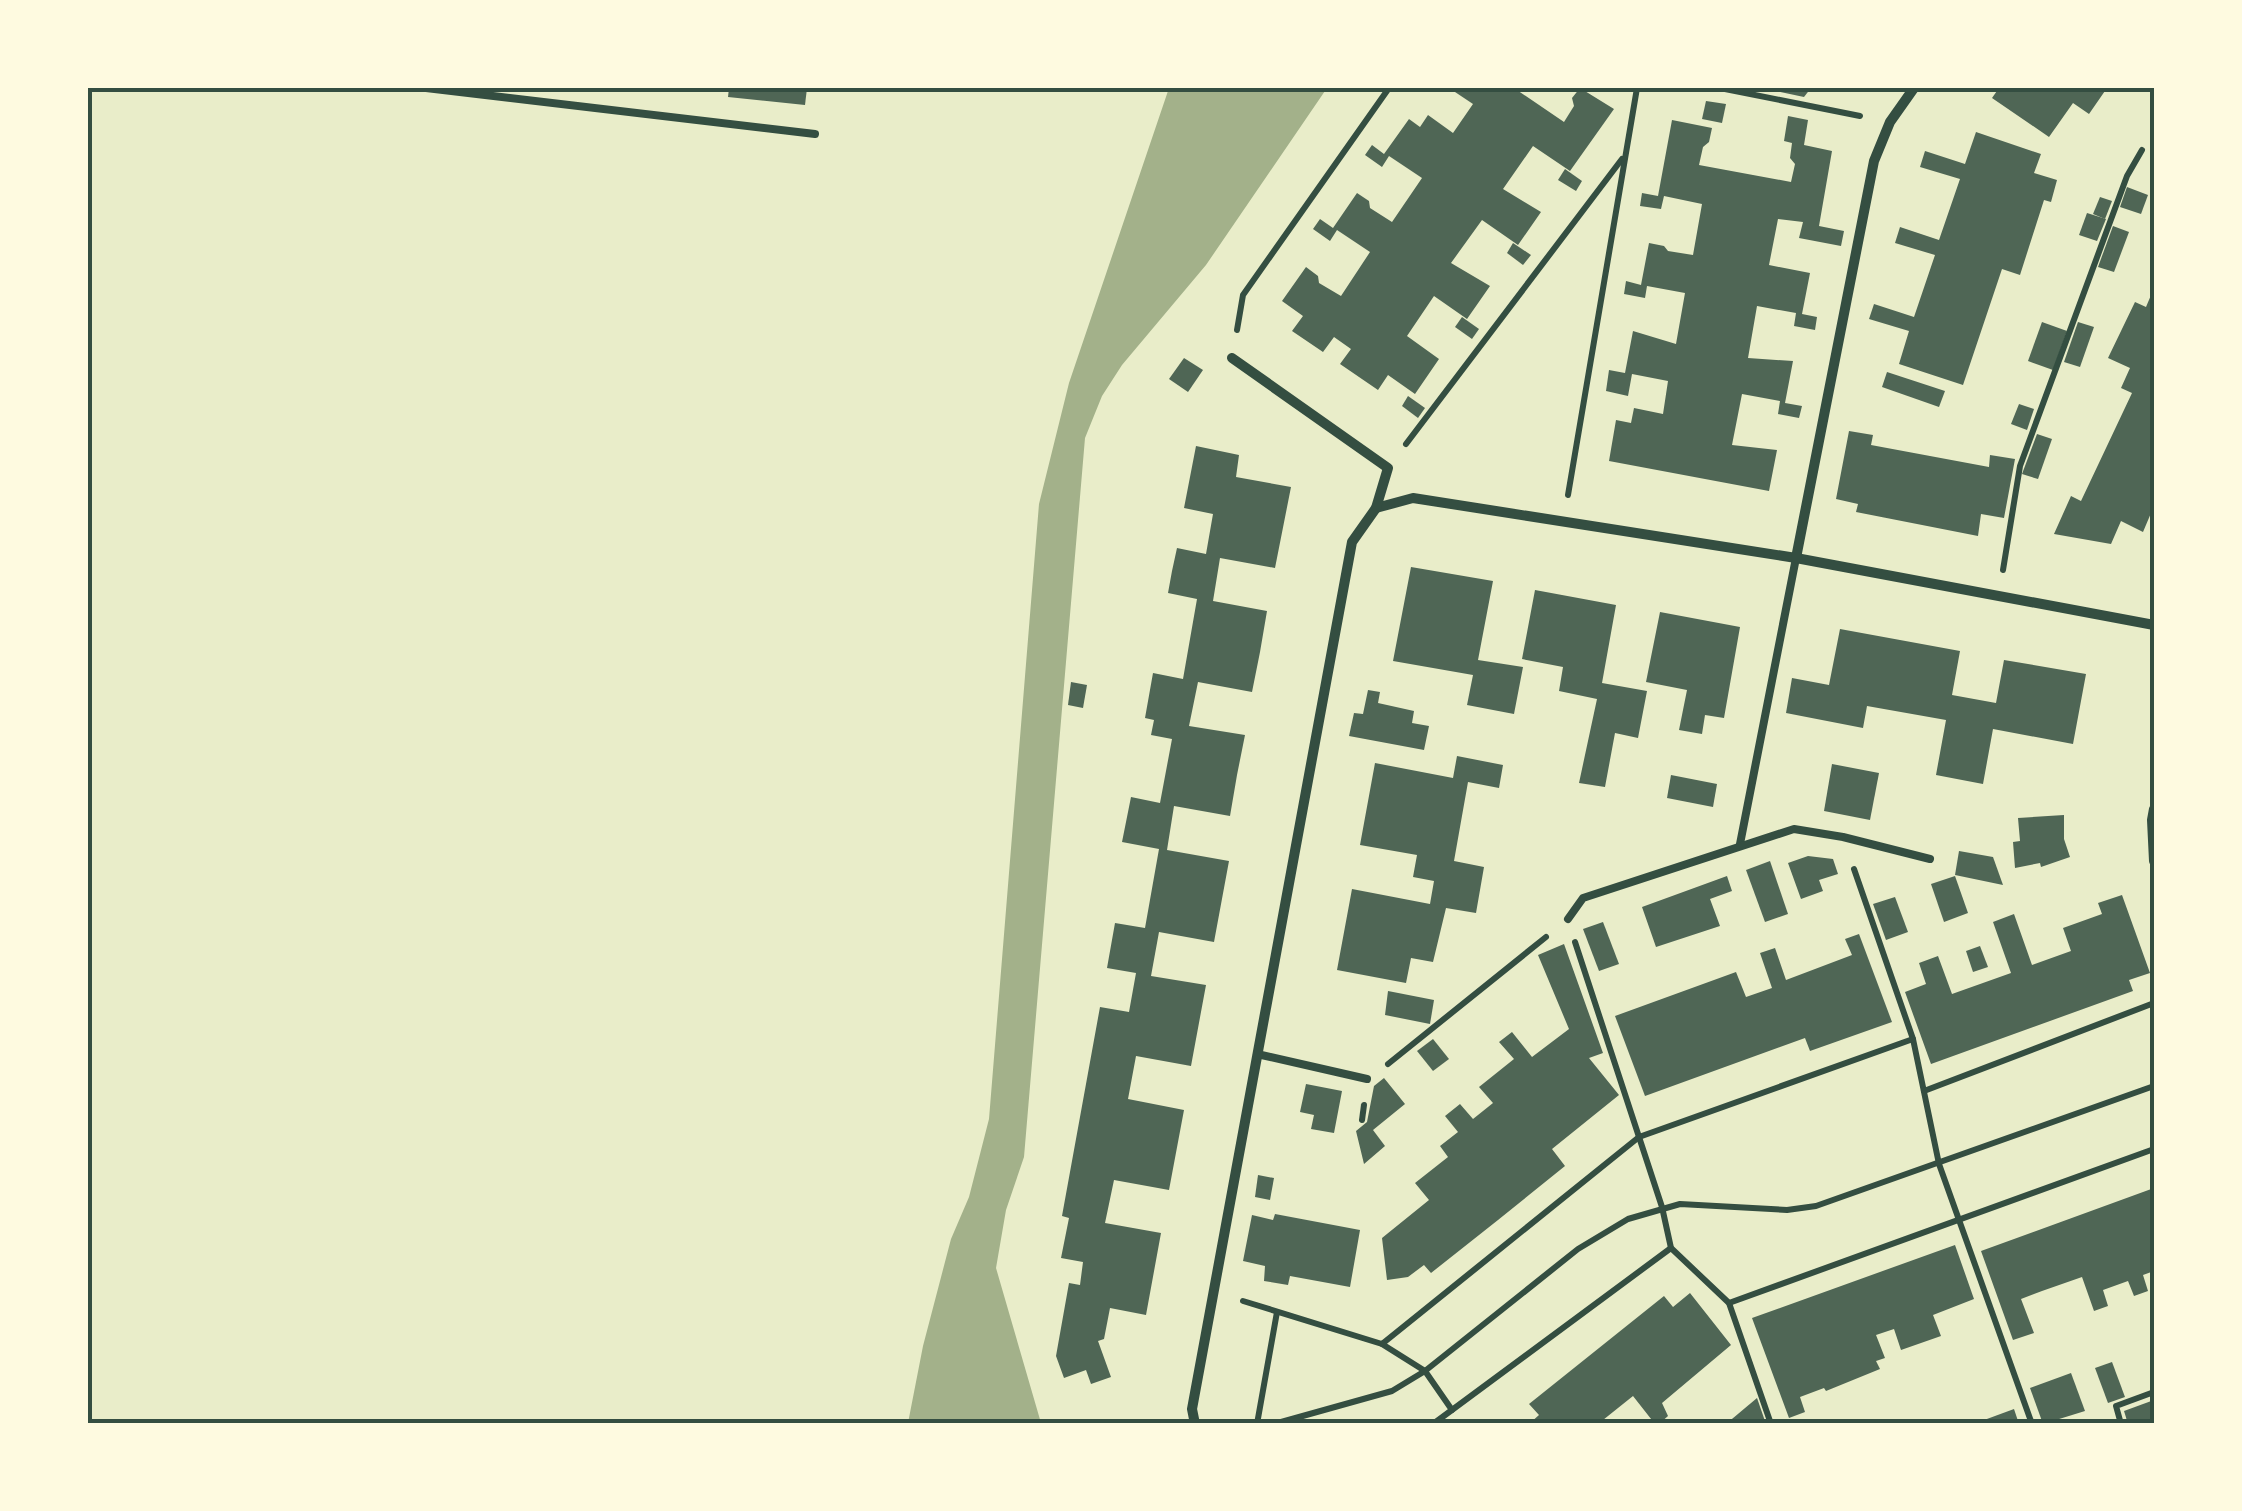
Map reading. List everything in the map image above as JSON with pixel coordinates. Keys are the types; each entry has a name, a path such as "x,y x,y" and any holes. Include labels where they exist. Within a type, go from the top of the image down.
{"street":[{"path":"1796,558 1874,162 1890,122 1914,88"},
{"path":"1194,1424 1192,1409 1352,542 1376,508 1388,468 1232,358"},
{"path":"1376,508 1413,498 1796,558 2154,626"},
{"path":"2154,809 2154,861"}],"lane":[{"path":"426,88 815,134"},
{"path":"1740,844 1796,558"},
{"path":"1568,919 1583,898 1794,829 1843,837 1930,860"},
{"path":"1257,1054 1367,1079"}],"path":[{"path":"1232,358 1243,294 1389,88"},
{"path":"1564,523 1623,158 1638,88"},
{"path":"1720,88 1890,122"},
{"path":"1998,596 2020,466 2127,176 2142,150"},
{"path":"1388,468 1623,158"},
{"path":"1843,837 1913,1040 1939,1164 2032,1424"},
{"path":"1362,1120 1367,1079 1417,1044 1568,919 1662,1206 1671,1248 1729,1303 1772,1424"},
{"path":"1924,1091 2154,1004"},
{"path":"1382,1344 1639,1138 1913,1040"},
{"path":"1274,1424 1392,1391 1425,1371 1578,1249 1628,1219 1662,1206 1680,1204 1787,1210 1816,1206 2154,1086"},
{"path":"1729,1303 2154,1148"},
{"path":"1434,1424 1671,1248"},
{"path":"1213,1292 1382,1344 1425,1371 1452,1410"},
{"path":"1258,1424 1277,1312"},
{"path":"2121,1424 2116,1406 2154,1392"}],"shaded area":[{"path":"1169,88 1327,88 1206,265 1122,365 1102,396 1085,438 1024,1157 1006,1210 996,1268 1041,1423 908,1423 951,1239 969,1197 989,1119 1039,504 1069,383"}],"building":[{"path":"729,88 807,88 805,105 728,97"},
{"path":"1449,88 1514,88 1564,122 1580,88 1614,109 1570,171 1533,146 1503,189 1541,212 1518,245 1482,220 1451,263 1490,286 1467,319 1434,296 1407,336 1439,359 1415,394 1388,375 1378,390 1340,364 1351,349 1334,337 1323,352 1292,331 1303,316 1282,301 1306,267 1318,276 1319,283 1341,296 1370,252 1337,230 1330,241 1313,229 1320,219 1333,228 1357,193 1369,201 1370,208 1392,222 1422,178 1389,156 1382,167 1365,155 1372,145 1384,154 1409,119 1420,127 1428,115 1453,133 1473,104"},
{"path":"1761,88 1811,88 1804,97"},
{"path":"1999,88 2107,88 2089,114 2073,103 2049,137 1992,98"},
{"path":"1706,101 1726,104 1722,123 1702,119"},
{"path":"1788,116 1808,120 1804,145 1832,151 1819,226 1844,231 1841,246 1799,238 1803,222 1778,219 1769,265 1810,273 1802,314 1817,317 1815,330 1794,326 1796,313 1757,306 1748,358 1793,361 1785,403 1802,406 1799,418 1778,414 1780,401 1742,394 1732,445 1777,450 1769,491 1609,461 1616,420 1631,423 1634,408 1663,414 1668,381 1632,374 1628,396 1606,391 1609,370 1625,373 1633,331 1676,344 1685,293 1647,286 1645,298 1624,294 1626,281 1641,285 1649,243 1693,255 1702,204 1664,196 1661,209 1640,206 1642,193 1658,196 1672,120 1712,128 1699,165 1791,182 1795,164 1790,158 1792,143 1784,141"},
{"path":"1976,132 2041,154 2034,173 2057,180 2051,202 2044,200 2020,275 2002,269 1963,385 1899,364 1909,331 1869,319 1874,304 1914,317 1935,255 1895,243 1900,227 1939,240 1960,179 1920,167 1925,151 1965,164"},
{"path":"1565,169 1582,181 1576,191 1558,180"},
{"path":"2127,187 2148,195 2141,214 2120,207"},
{"path":"2100,197 2112,201 2105,219 2093,214"},
{"path":"2087,213 2106,219 2097,241 2079,235"},
{"path":"2113,226 2129,232 2114,272 2098,267"},
{"path":"1513,243 1531,255 1523,265 1507,253"},
{"path":"2154,288 2154,506 2143,532 2121,521 2111,544 2054,534 2071,496 2081,501 2132,393 2121,388 2130,368 2108,358 2135,302 2146,307"},
{"path":"1462,317 1479,329 1472,339 1455,327"},
{"path":"2042,322 2067,331 2053,370 2028,361"},
{"path":"2078,322 2094,327 2080,367 2064,362"},
{"path":"1184,358 1203,370 1188,392 1169,379"},
{"path":"1887,372 1945,391 1939,407 1882,387"},
{"path":"1408,396 1425,408 1418,418 1402,406"},
{"path":"2019,404 2034,409 2027,430 2011,424"},
{"path":"1849,431 1873,435 1871,445 1989,467 1990,455 2015,459 2004,518 1981,514 1978,536 1856,512 1858,504 1836,499"},
{"path":"2037,434 2052,439 2038,479 2022,474"},
{"path":"1196,446 1239,455 1236,477 1291,487 1275,568 1220,558 1213,601 1267,611 1260,652 1252,692 1198,682 1189,726 1245,735 1230,816 1174,806 1167,850 1229,861 1214,942 1159,932 1151,976 1206,985 1191,1066 1136,1056 1128,1099 1184,1110 1169,1190 1114,1180 1105,1223 1161,1233 1146,1315 1110,1308 1104,1339 1098,1341 1111,1377 1091,1384 1086,1370 1064,1378 1056,1356 1069,1283 1080,1285 1083,1262 1061,1258 1069,1218 1062,1216 1100,1007 1129,1012 1136,973 1107,968 1115,923 1145,928 1159,849 1122,842 1131,797 1160,803 1172,739 1151,735 1154,720 1145,718 1153,673 1183,679 1197,599 1168,593 1177,548 1206,554 1213,514 1184,508"},
{"path":"1411,567 1493,581 1478,660 1523,667 1514,714 1467,705 1473,675 1393,661"},
{"path":"1535,590 1616,605 1602,683 1647,691 1638,738 1615,733 1605,787 1579,783 1597,699 1559,691 1563,667 1522,659"},
{"path":"1660,612 1740,627 1724,718 1705,715 1702,734 1679,730 1687,690 1646,682"},
{"path":"1840,629 1960,651 1952,695 1996,703 2004,660 2086,674 2073,744 1993,729 1983,784 1936,775 1946,720 1867,706 1863,728 1786,713 1792,678 1829,685"},
{"path":"1071,682 1087,685 1083,708 1068,705"},
{"path":"1368,690 1380,692 1378,703 1414,711 1412,723 1429,726 1424,750 1349,736 1354,713 1363,714"},
{"path":"1457,756 1503,765 1499,788 1468,782 1454,861 1484,867 1476,913 1446,908 1433,962 1411,958 1406,983 1337,970 1352,889 1430,904 1434,881 1413,877 1417,855 1360,845 1375,763 1453,778"},
{"path":"1832,764 1879,773 1870,820 1824,811"},
{"path":"1671,775 1717,784 1713,807 1667,798"},
{"path":"2064,815 2064,839 2070,857 2041,867 2040,863 2015,868 2013,842 2020,841 2018,818"},
{"path":"1959,851 1993,857 2003,885 1955,875"},
{"path":"1808,856 1833,859 1838,874 1819,880 1823,891 1801,899 1788,863"},
{"path":"1770,861 1788,914 1765,922 1746,870"},
{"path":"1727,876 1732,891 1710,899 1720,926 1656,947 1642,907"},
{"path":"1955,876 1968,913 1944,922 1931,884"},
{"path":"2122,895 2150,973 2129,980 2133,991 1931,1064 1905,992 1926,984 1919,963 1938,956 1952,994 2011,973 1993,922 2014,914 2032,965 2071,951 2063,928 2102,914 2098,903"},
{"path":"1895,897 1908,932 1886,940 1873,904"},
{"path":"1603,922 1619,964 1599,971 1583,929"},
{"path":"1859,934 1892,1022 1810,1051 1805,1038 1645,1096 1615,1016 1736,972 1746,997 1772,988 1760,953 1775,948 1786,980 1852,955 1845,939"},
{"path":"1564,944 1603,1053 1589,1058 1619,1095 1552,1149 1565,1166 1498,1220 1431,1273 1424,1265 1408,1277 1387,1280 1382,1238 1429,1200 1415,1183 1448,1157 1440,1146 1458,1132 1445,1116 1460,1104 1473,1119 1493,1103 1479,1087 1514,1059 1499,1042 1512,1032 1532,1057 1569,1029 1538,955"},
{"path":"1980,946 1988,967 1973,972 1966,951"},
{"path":"1388,991 1434,1000 1430,1024 1385,1015"},
{"path":"1433,1039 1449,1059 1433,1071 1417,1051"},
{"path":"1384,1078 1405,1104 1373,1130 1385,1146 1364,1164 1356,1131 1367,1122 1374,1086"},
{"path":"1306,1084 1342,1091 1334,1133 1311,1129 1314,1115 1300,1112"},
{"path":"1258,1175 1274,1178 1270,1200 1255,1197"},
{"path":"2154,1188 2154,1271 2143,1275 2148,1291 2134,1296 2128,1281 2103,1290 2108,1306 2094,1311 2082,1277 2042,1291 2021,1299 2034,1333 2013,1340 1981,1251"},
{"path":"1275,1214 1360,1230 1350,1287 1290,1276 1288,1285 1264,1281 1265,1266 1243,1261 1252,1215 1273,1220"},
{"path":"1955,1245 1974,1299 1933,1315 1941,1336 1901,1350 1894,1329 1876,1335 1885,1358 1876,1361 1880,1369 1800,1397 1805,1412 1789,1418 1752,1318"},
{"path":"1690,1293 1731,1345 1662,1403 1668,1416 1659,1424 1633,1396 1598,1424 1529,1424 1539,1415 1529,1404 1664,1296 1673,1307"},
{"path":"2112,1362 2125,1397 2108,1403 2095,1368"},
{"path":"2071,1373 2085,1411 2043,1424 2030,1388"},
{"path":"1757,1398 1766,1424 1726,1424"},
{"path":"2154,1400 2154,1424 2128,1424 2124,1411"},
{"path":"2014,1409 2019,1424 1976,1424 1976,1423"}]}
